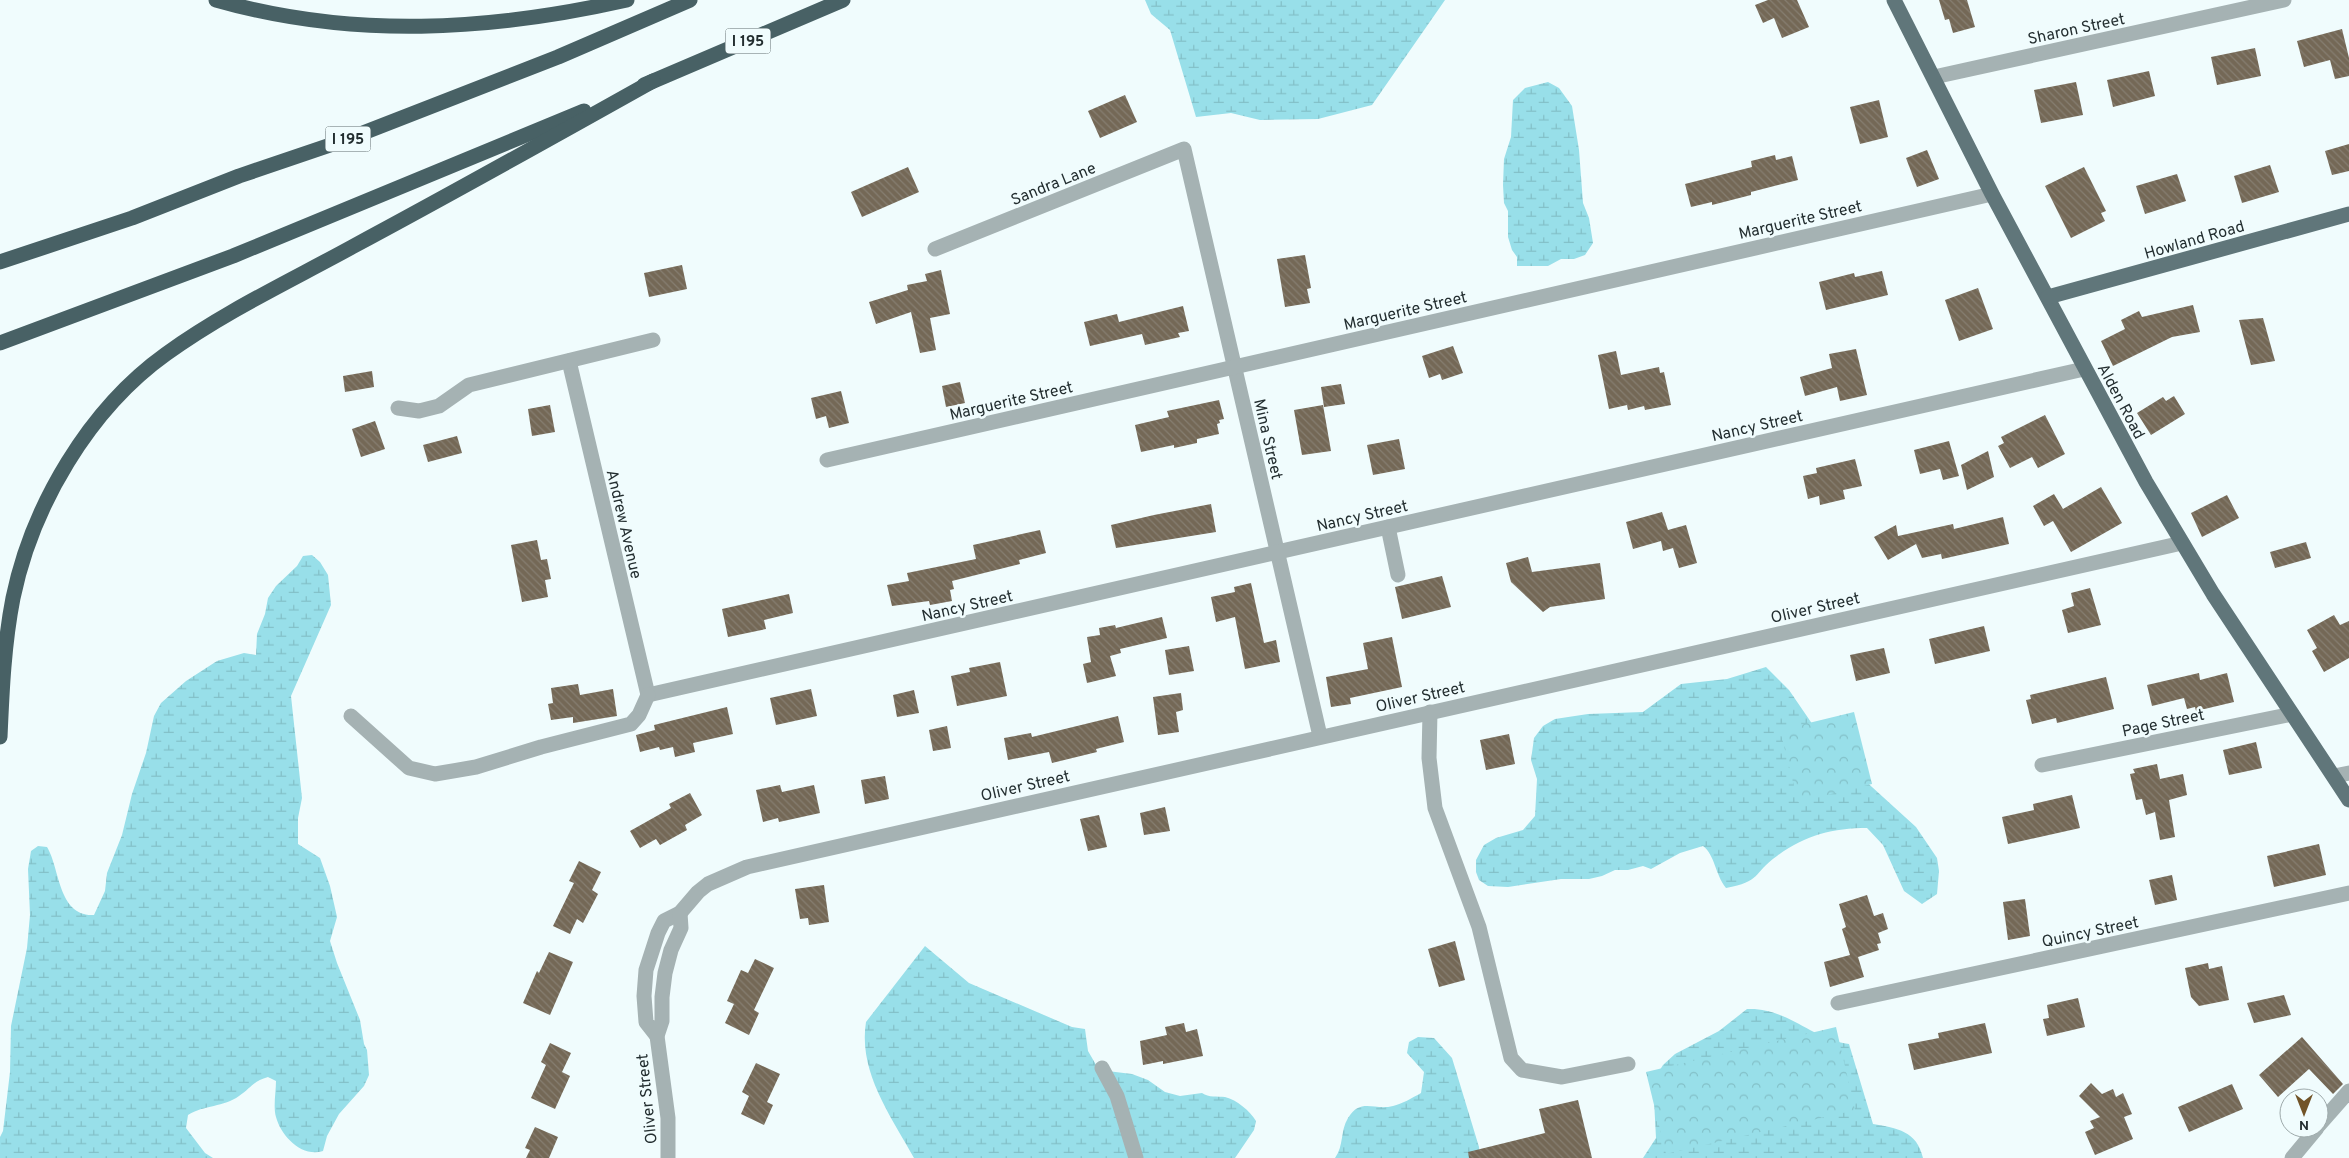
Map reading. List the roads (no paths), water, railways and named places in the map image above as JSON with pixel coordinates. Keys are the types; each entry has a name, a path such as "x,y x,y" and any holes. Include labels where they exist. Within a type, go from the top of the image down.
{"highway":[{"path":"216,0 267,13 318,21 368,27 416,28 466,26 515,21 627,0"},
{"name":"I 195","path":"0,262 132,218 239,176 345,140 558,57 690,0"},
{"name":"I 195","path":"0,342 163,283 295,232 842,0"},
{"path":"0,737 8,628 13,598 30,537 50,494 76,450 94,425 138,377 165,354 222,318 488,174 653,81"}],"main road":[{"name":"Alden Road","path":"1894,0 1992,194 2048,297 2084,369 2182,543 2349,800"},
{"name":"Howland Road","path":"2048,297 2349,214"}],"street":[{"name":"Sharon Street","path":"1934,77 2284,0"},
{"name":"Sandra Lane","path":"935,249 1184,149"},
{"name":"Mina Street","path":"1184,149 1320,736"},
{"name":"Marguerite Street","path":"827,460 1992,194"},
{"path":"398,408 419,411 439,406 469,385 653,340"},
{"name":"Andrew Avenue","path":"568,361 648,695"},
{"name":"Nancy Street","path":"648,695 2084,369"},
{"path":"1388,527 1398,574"},
{"name":"Oliver Street","path":"668,1158 669,1132 657,1036 646,1022 644,996 646,970 653,944 664,921 680,913 698,892 708,884 747,866 2182,543"},
{"path":"351,716 409,768 435,774 476,766 631,724 639,715 648,695"},
{"path":"1430,712 1429,758 1435,808 1479,927 1511,1058 1522,1070 1562,1077 1628,1064"},
{"name":"Page Street","path":"2042,765 2292,714"},
{"path":"2334,776 2349,773"},
{"name":"Quincy Street","path":"1838,1003 2349,893"},
{"path":"1102,1068 1117,1096 1136,1158"},
{"path":"2329,1114 2349,1091"},
{"path":"2292,1158 2309,1138"}]}
